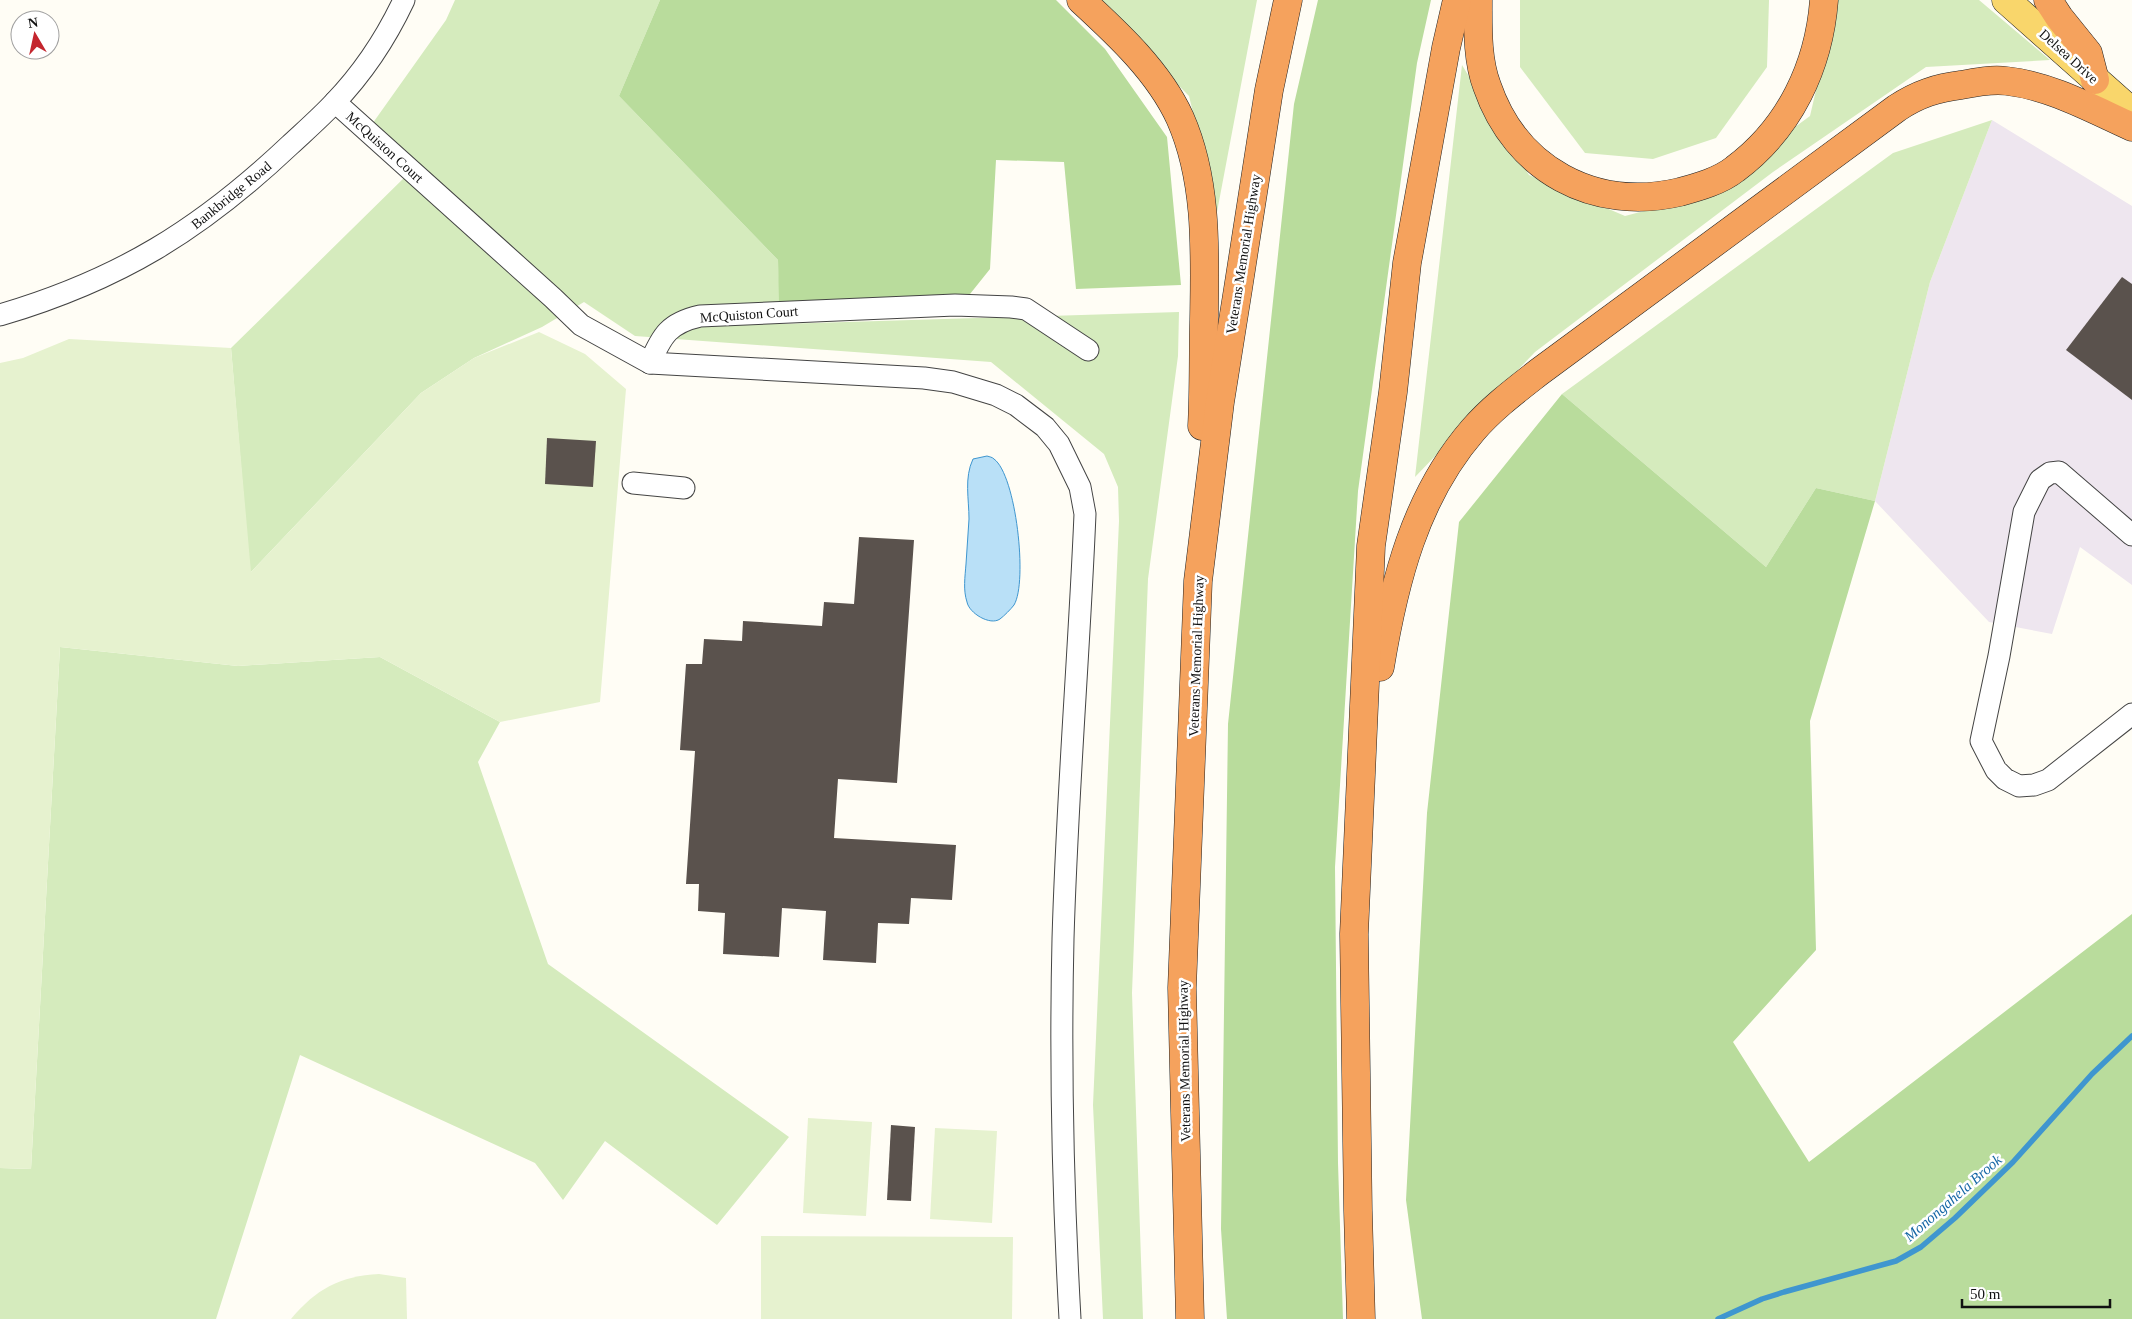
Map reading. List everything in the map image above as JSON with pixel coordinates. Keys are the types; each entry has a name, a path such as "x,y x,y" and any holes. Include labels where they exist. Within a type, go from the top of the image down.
{"highway":[{"path":"1081,0 1140,59 1156,78 1176,110 1188,138 1199,184 1203,231 1202,440 1212,465"},
{"name":"Veterans Memorial Highway","path":"1190,1319 1182,988 1198,581 1222,392 1269,90 1288,0"},
{"path":"1361,1319 1354,934 1371,546 1394,392 1407,263 1446,48 1457,0"},
{"path":"1478,0 1479,38 1486,85 1506,126 1519,142 1538,162 1556,175 1577,185 1599,193 1646,198 1692,189 1714,181 1734,170 1752,156 1768,138 1795,101 1806,80 1820,34 1824,0"},
{"path":"2048,0 2088,53 2095,80"},
{"path":"1365,694 1380,671 1397,578 1412,534 1435,486 1473,430 1503,401 1539,372 1789,187 1903,104 1915,96 1936,88 1985,81 2006,81 2055,93 2132,127"}],"main road":[{"name":"Delsea Drive","path":"2006,0 2132,112"}],"street":[{"name":"Bankbridge Road","path":"0,315 85,286 165,245 211,214 254,179 335,102 384,36 404,0"},
{"name":"McQuiston Court","path":"335,102 581,325 650,363 659,342 669,330 681,320 700,316 955,305 1026,309 1088,350"},
{"path":"650,363 924,378 977,388 1016,405 1045,427 1059,444 1080,487 1085,514 1069,793 1062,1020 1066,1244 1070,1319"},
{"path":"2132,536 2059,472 2050,473 2040,480 2024,512 2000,656 1981,741 1996,770 2006,779 2019,786 2034,785 2048,780 2132,714"},
{"path":"633,483 684,488"}],"shaded area":[{"path":"1992,120 2132,206 2132,585 2080,547 2052,634 1989,622 1875,501 1930,282"}],"green space":[{"path":"455,0 660,0 619,96 778,260 781,324 1179,312 1178,356 1148,579 1132,993 1143,1319 1103,1319 1093,1105 1119,521 1118,487 1104,454 991,362 635,336 584,302 542,327 474,358 421,393 250,573 231,348 409,173 365,134 446,20"},
{"path":"660,0 1056,0 1105,49 1167,137 1181,285 1076,289 1064,162 996,160 990,269 970,294 779,302 778,260 619,96"},
{"path":"1094,0 1257,0 1217,212 1189,96"},
{"path":"1318,0 1431,0 1417,63 1358,491 1335,867 1338,1163 1343,1319 1227,1319 1221,1229 1228,724 1294,104"},
{"path":"1520,0 1769,0 1767,67 1716,138 1653,159 1585,153 1520,67"},
{"path":"1837,0 1979,0 2050,60 1926,67 1773,172 1535,352 1415,477 1462,65 1529,175 1625,216 1701,196 1810,116"},
{"path":"1992,120 1930,282 1875,501 1816,488 1766,567 1562,394 1893,153"},
{"path":"539,332 585,354 626,389 600,702 500,722 380,657 238,666 60,647 31,1169 0,1168 0,363 23,358 69,339 231,348 251,572 421,393 474,358"},
{"path":"1562,394 1766,567 1816,488 1875,501 1810,721 1816,950 1733,1042 1809,1162 2132,914 2132,1319 1422,1319 1406,1200 1427,813 1459,522"},
{"path":"60,647 238,666 380,657 500,722 478,762 548,964 789,1137 717,1225 605,1141 563,1200 535,1163 300,1055 216,1319 0,1319 0,1168 31,1169"},
{"path":"808,1118 872,1122 866,1216 803,1213"},
{"path":"935,1128 997,1131 992,1223 930,1219"},
{"path":"761,1236 1013,1237 1012,1319 761,1319"},
{"path":"379,1274 406,1278 407,1319 291,1319 310,1300 330,1286 352,1278"}],"water":[{"path":"987,456 993,458 1002,469 1008,485 1014,506 1020,553 1018,593 1014,605 1002,618 996,621 986,620 972,610 967,602 965,588 970,466 973,459"}],"building":[{"path":"2122,277 2132,284 2132,400 2066,350"},
{"path":"547,438 596,441 593,487 545,484"},
{"path":"859,537 914,540 897,783 838,779 834,838 956,845 952,900 911,898 909,924 878,923 876,963 823,960 826,911 782,908 779,957 723,954 725,913 698,911 699,884 686,884 695,751 680,750 686,664 702,664 704,639 742,641 743,621 822,626 824,602 854,604"},
{"path":"891,1125 915,1127 911,1201 887,1200"}],"waterway":[{"name":"Monongahela Brook","path":"1718,1319 1762,1299 1896,1261 1921,1247 1955,1218 2013,1162 2092,1074 2132,1036"}]}
